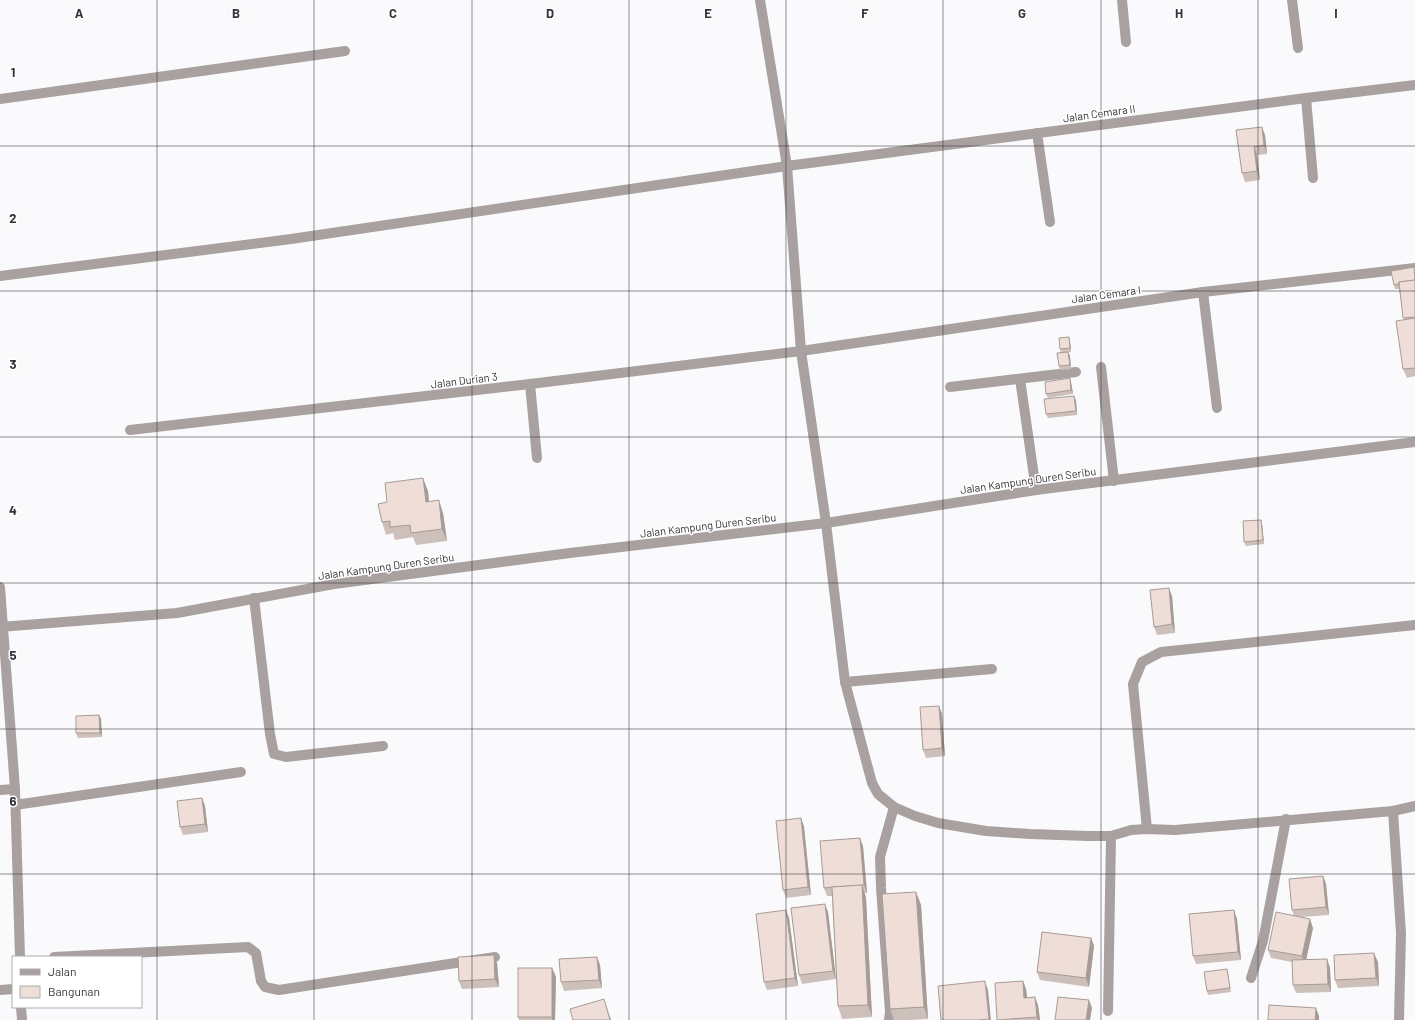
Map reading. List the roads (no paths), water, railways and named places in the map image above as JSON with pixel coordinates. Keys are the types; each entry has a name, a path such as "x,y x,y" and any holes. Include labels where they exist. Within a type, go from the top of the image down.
{"street":[{"path":"760,0 787,166 801,351 826,523 845,682 872,783 878,794 894,807 915,816 938,823 986,830 1030,834 1111,836 1131,830 1175,830 1393,811 1415,806"},
{"path":"1122,0 1126,42"},
{"path":"1292,0 1298,48"},
{"path":"0,99 345,51"},
{"name":"Jalan Cemara II","path":"0,276 291,239 787,166 1415,85"},
{"path":"1306,98 1313,178"},
{"path":"1037,133 1050,222"},
{"name":"Jalan Cemara I","path":"801,351 1203,292 1415,268"},
{"path":"1203,292 1217,408"},
{"name":"Jalan Durian 3","path":"130,430 801,351"},
{"path":"1101,367 1114,481"},
{"path":"950,388 1076,372"},
{"path":"1020,379 1036,490"},
{"path":"530,384 537,458"},
{"name":"Jalan Kampung Duren Seribu","path":"2,627 178,613 342,583 570,553 826,523 1036,490 1415,442"},
{"path":"0,587 15,789 20,956"},
{"path":"254,598 270,734 274,754 286,757 382,746"},
{"path":"1147,829 1133,684 1142,662 1161,652 1415,625"},
{"path":"845,682 992,669"},
{"path":"15,805 241,772"},
{"path":"0,790 15,789"},
{"path":"889,1020 890,1012 880,857 894,807"},
{"path":"1393,811 1401,933 1399,1020"},
{"path":"1252,978 1264,941 1286,820"},
{"path":"1108,1011 1111,836"},
{"path":"73,956 248,947 256,953 261,981 266,987 278,990 495,957"},
{"path":"0,990 12,989"},
{"path":"21,1008 22,1020"}]}
